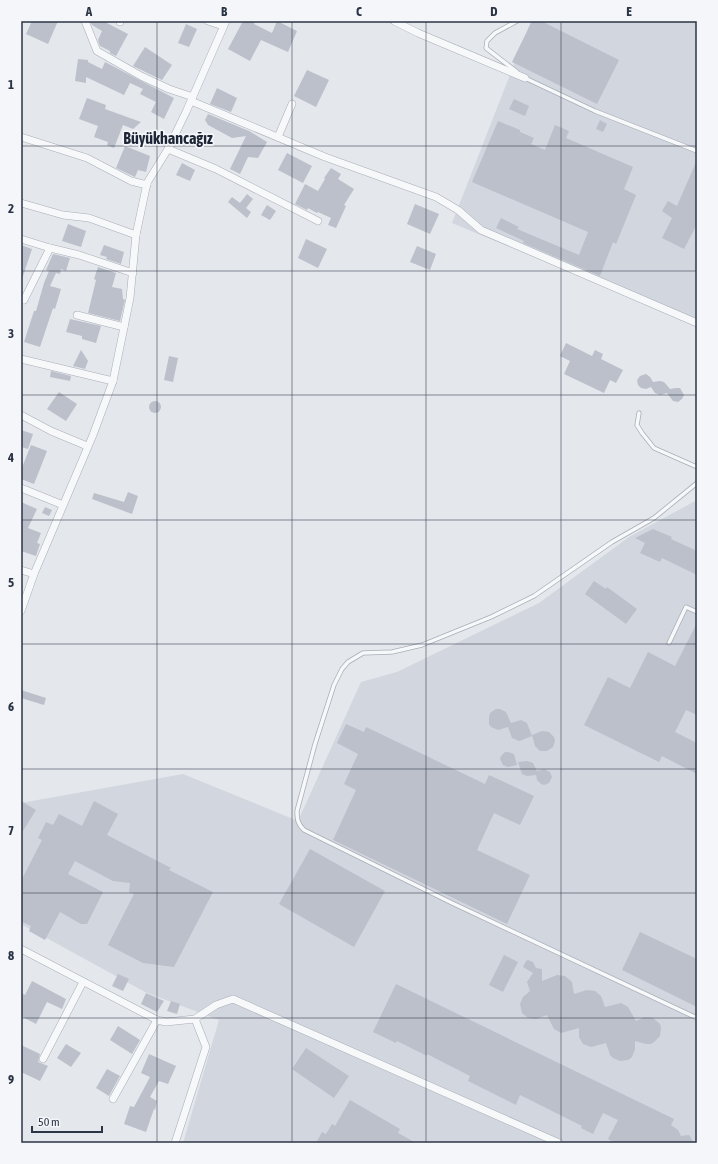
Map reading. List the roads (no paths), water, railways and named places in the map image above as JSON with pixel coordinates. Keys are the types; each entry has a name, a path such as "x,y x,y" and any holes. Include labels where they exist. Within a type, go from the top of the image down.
{"street":[{"path":"86,21 97,51 142,76 326,157 436,197 458,210 481,230 697,323"},
{"path":"21,611 34,574 87,446 93,435 113,381 133,273 136,235 147,185 168,149 225,24 208,21"},
{"path":"394,21 418,33 525,78"},
{"path":"278,137 292,104"},
{"path":"21,137 87,158 131,181 147,185"},
{"path":"168,149 216,169 318,221"},
{"path":"21,203 63,215 89,218 136,235"},
{"path":"21,239 79,255 133,273"},
{"path":"24,300 50,248"},
{"path":"77,315 124,327"},
{"path":"21,359 113,381"},
{"path":"21,415 51,431 87,446"},
{"path":"21,488 63,505"},
{"path":"21,570 34,574"},
{"path":"21,949 157,1020 166,1022 195,1019 216,1004 234,999 559,1143"},
{"path":"43,1060 83,982"},
{"path":"175,1143 206,1047 195,1019"},
{"path":"113,1099 157,1020"}],"lane":[{"path":"517,21 495,33 487,41 486,48 525,78 595,111 697,151"},
{"path":"639,413 637,425 654,448 697,467"},
{"path":"697,483 654,518 612,542 534,596 491,618 422,645 392,652 362,652 348,662 342,669 332,692 315,744 297,811 298,824 304,830 452,903 697,1018"},
{"path":"669,643 686,607 697,612"}],"district":[{"name":"Büyükhancağız","path":"168,138"}]}
